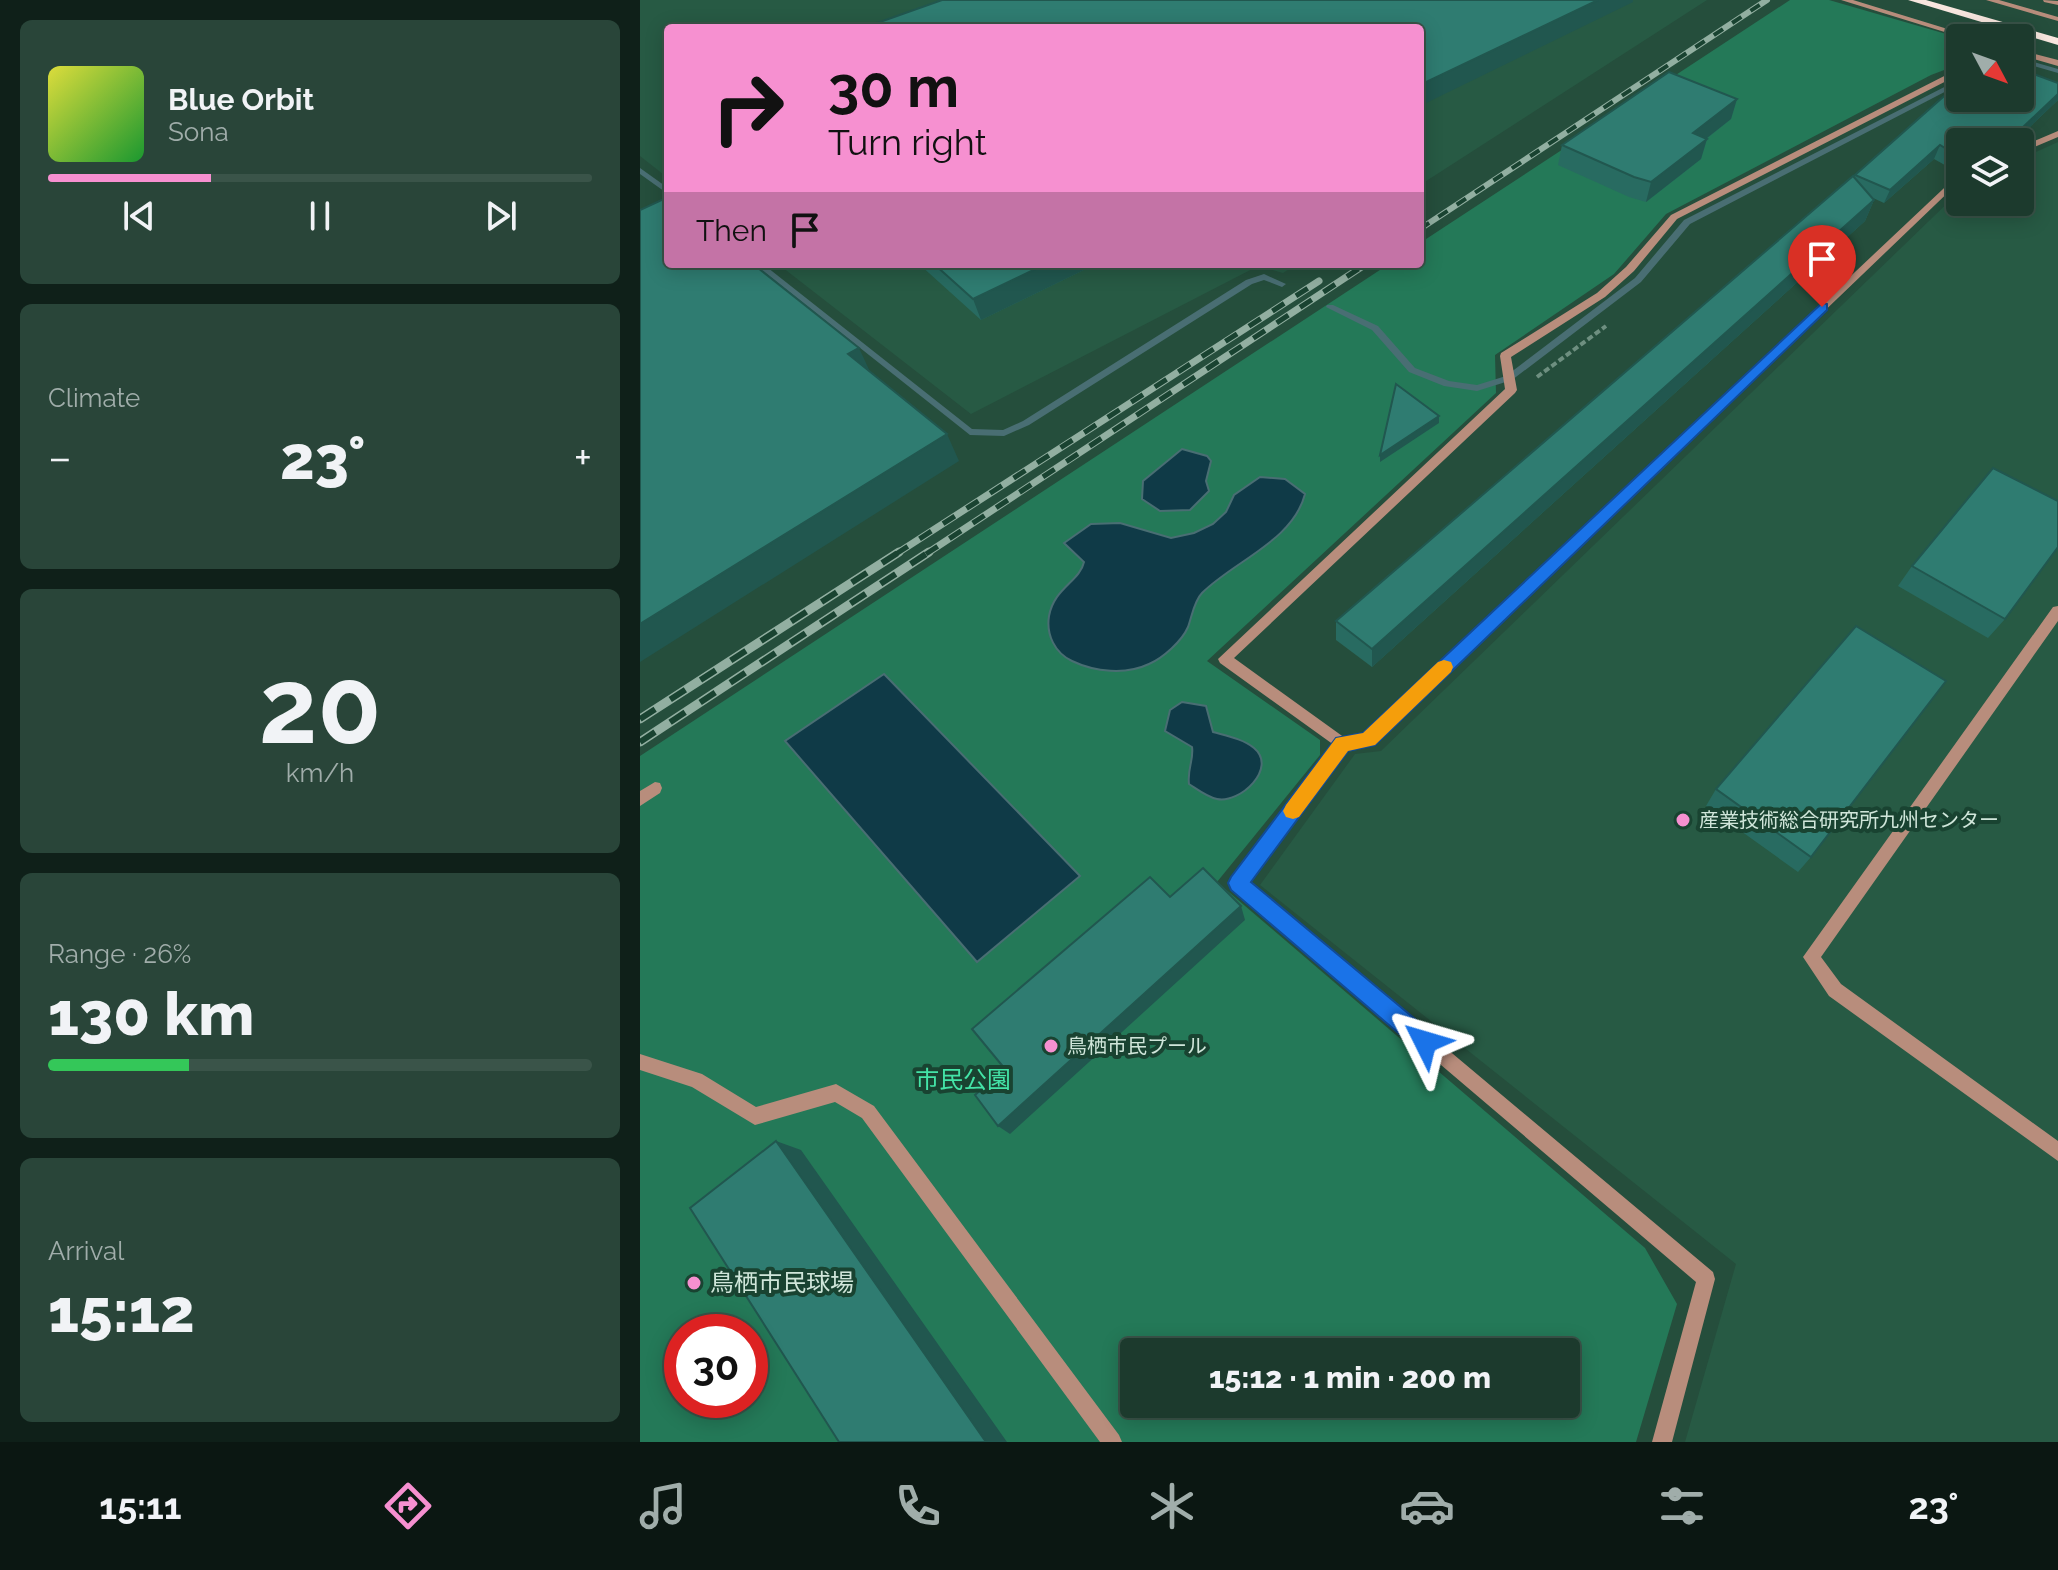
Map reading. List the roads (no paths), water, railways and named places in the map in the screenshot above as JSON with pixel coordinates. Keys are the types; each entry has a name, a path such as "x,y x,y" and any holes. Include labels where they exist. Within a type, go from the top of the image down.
{"main road":[{"path":"1914,0 2058,42"}],"street":[{"path":"1845,0 1946,30"},
{"path":"1990,0 2058,19"},
{"path":"2047,0 2058,3"},
{"path":"2034,56 2058,63"},
{"path":"1343,744 1225,659 1511,390 1505,356 1601,295 1630,269 1674,217 1946,78"},
{"path":"2034,144 2058,134"},
{"path":"1662,1442 1706,1279 1238,883 1343,744 1368,740 1946,189"},
{"path":"2058,611 1811,957 1835,990 2058,1152"},
{"path":"640,799 655,788"},
{"path":"640,1062 696,1080 755,1116 836,1093 868,1112 1112,1442"}],"water":[{"path":"1182,449 1207,456 1211,461 1206,481 1209,491 1190,510 1160,511 1142,499 1143,481"},
{"path":"1260,477 1285,479 1305,494 1298,510 1276,538 1199,596 1188,627 1166,653 1140,667 1110,671 1081,665 1066,658 1056,648 1049,630 1052,606 1078,575 1084,562 1064,543 1091,524 1120,523 1171,538 1194,533 1213,524 1226,512 1234,495"},
{"path":"884,674 1080,876 977,962 785,741"},
{"path":"1182,702 1206,706 1213,732 1245,742 1260,756 1262,765 1259,774 1236,796 1217,799 1189,784 1192,747 1165,731 1170,710"}],"waterway":[{"path":"2034,64 2058,71"},
{"path":"1330,307 1375,328 1412,370 1447,384 1477,388 1509,378 1638,280 1687,222 1946,88"},
{"path":"640,170 664,189"},
{"path":"763,268 970,432 1004,433 1026,423 1249,282 1264,277 1282,284"}],"railway":[{"path":"1424,226 1767,0"},
{"path":"926,554 1360,268"},
{"path":"896,554 1319,281"},
{"path":"640,719 899,552"},
{"path":"640,742 929,552"}],"place":[{"name":"産業技術総合研究所九州センター","path":"1683,820"},
{"name":"鳥栖市民プール","path":"1051,1046"},
{"name":"鳥栖市民球場","path":"694,1283"}],"park label":[{"name":"市民公園","path":"963,1080"}]}
